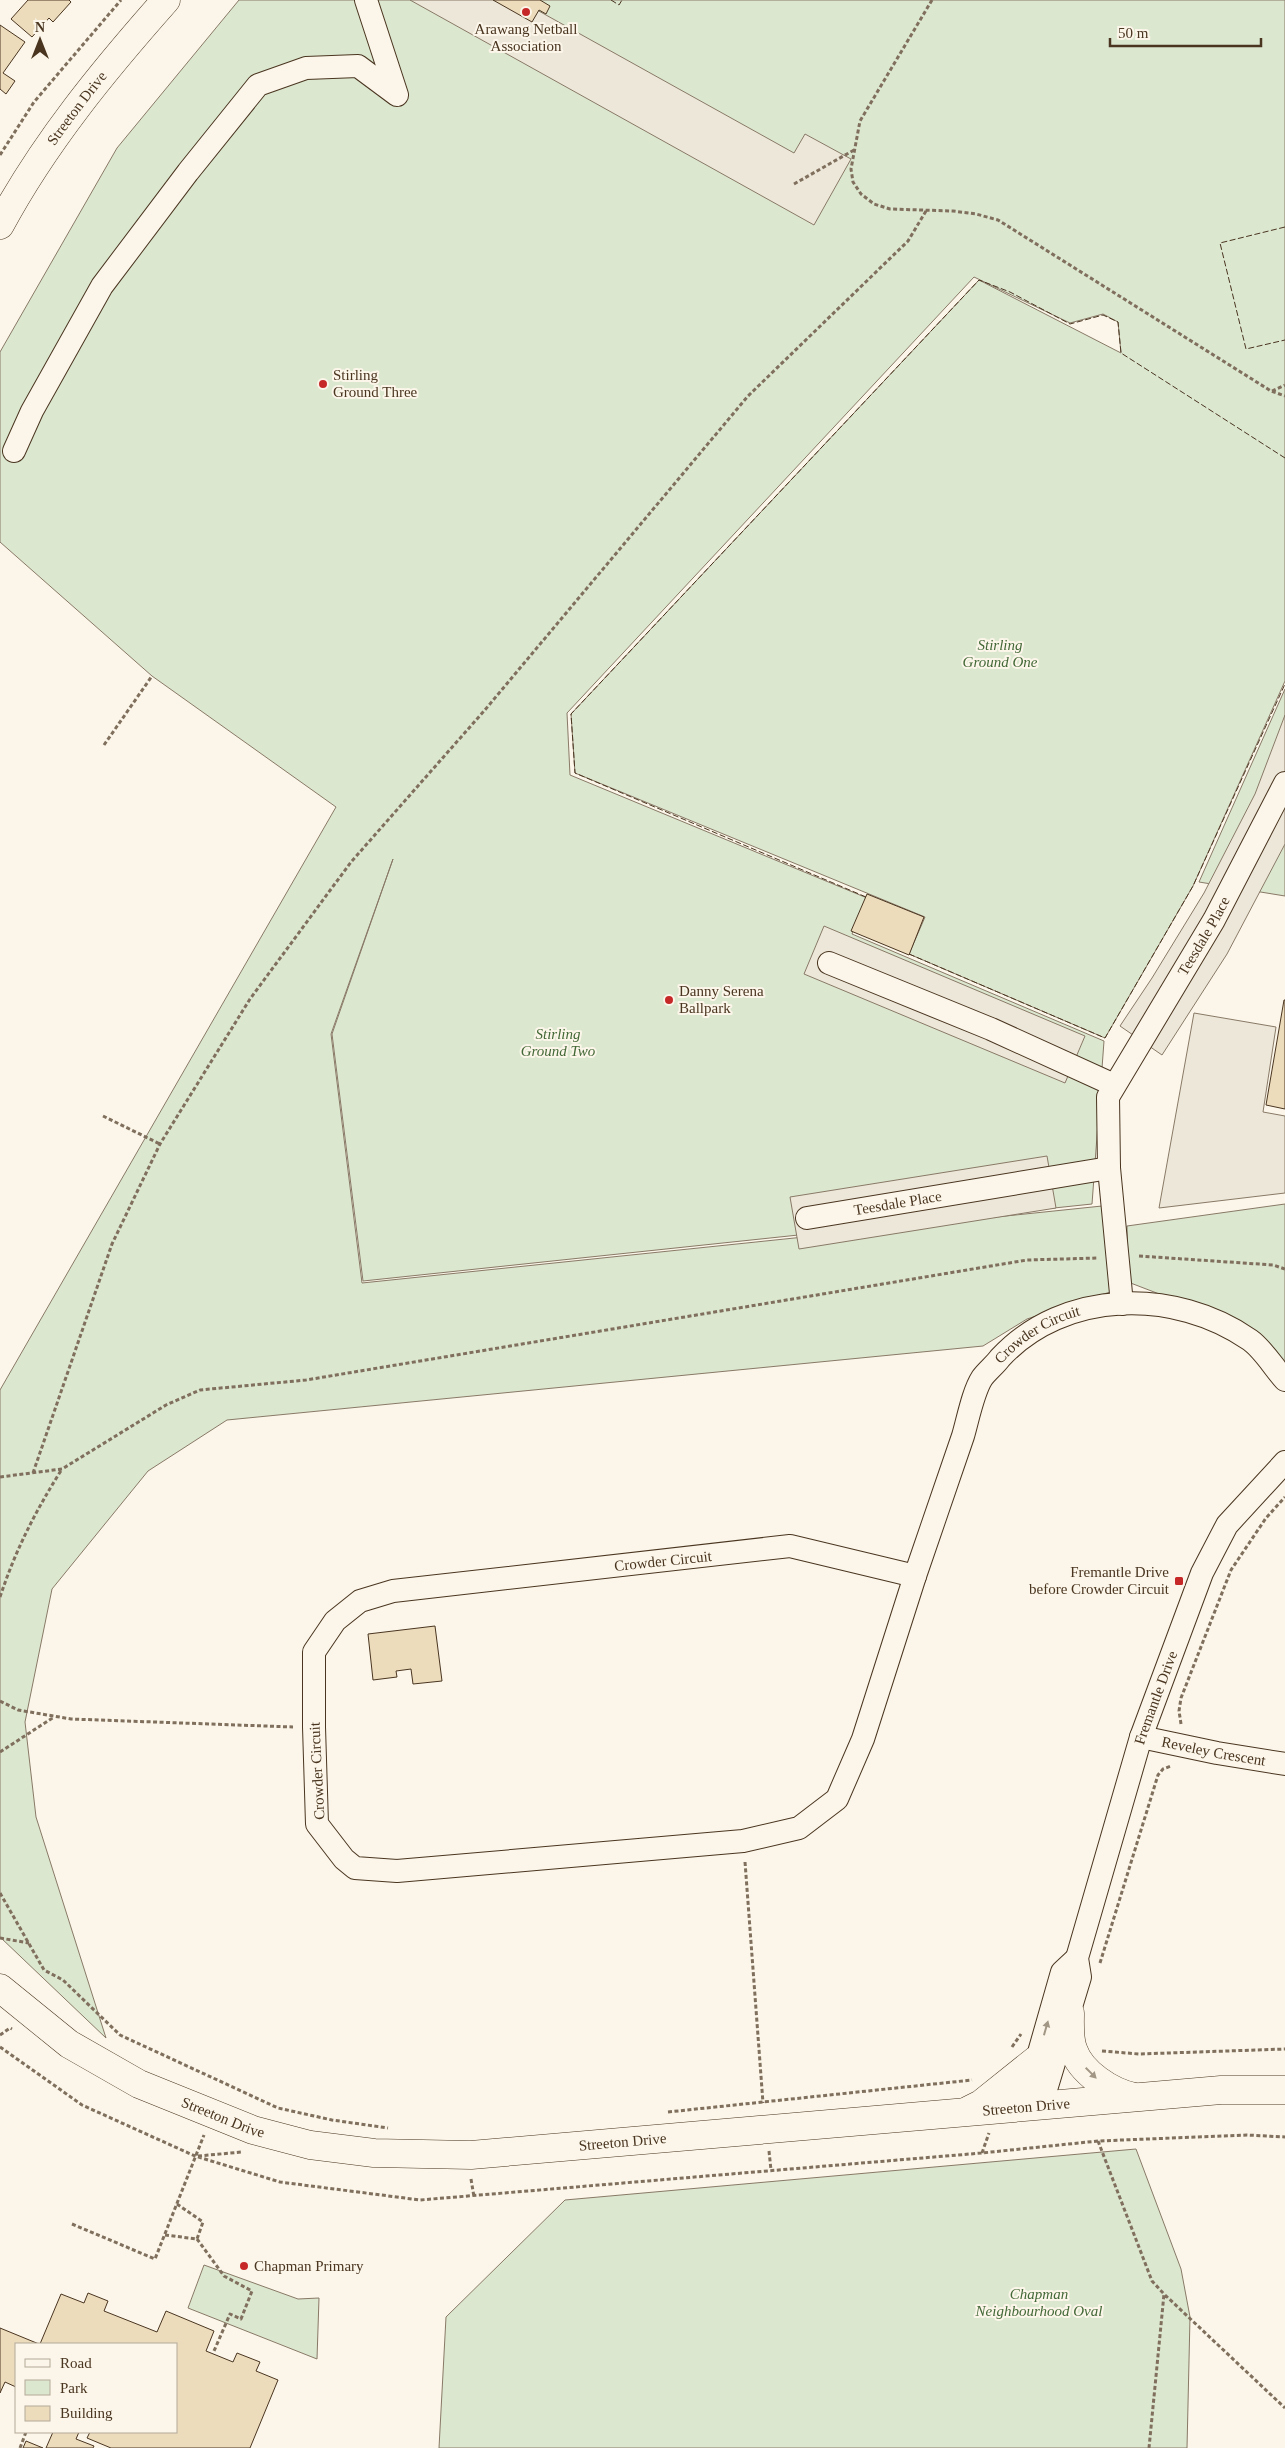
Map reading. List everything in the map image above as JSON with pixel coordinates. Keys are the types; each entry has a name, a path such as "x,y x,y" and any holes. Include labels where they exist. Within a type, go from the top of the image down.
{"main road":[{"name":"Streeton Drive","path":"0,226 22,185 50,145 114,60 166,0"},
{"name":"Streeton Drive","path":"0,1988 69,2044 152,2091 253,2130 310,2144 374,2153 471,2155 1221,2090 1285,2090"},
{"path":"1070,2014 1073,2050 1079,2059 1091,2074 1105,2085 1126,2096 1135,2098"},
{"path":"963,2112 981,2104 1036,2060"}],"street":[{"path":"14,451 32,411 102,286 188,172 258,86 306,68 358,66 397,95 366,0"},
{"name":"Teesdale Place","path":"1122,1304 1109,1168 1108,1097 1214,920 1285,783"},
{"path":"829,963 991,1030 1114,1085"},
{"name":"Teesdale Place","path":"807,1218 1109,1168"},
{"name":"Crowder Circuit","path":"915,1576 790,1546 393,1591 360,1601 335,1621 314,1652 317,1824 344,1859 355,1868 397,1871 743,1841 799,1828 837,1799 863,1739 915,1576 982,1378 1012,1346 1042,1324 1084,1308 1152,1303 1184,1309 1217,1322 1252,1341 1285,1380"},
{"name":"Fremantle Drive","path":"1077,1958 1062,1972 1024,2105 1031,2107 1070,2014 1080,1977 1077,1958 1141,1737 1202,1573 1227,1525 1285,1462"},
{"name":"Reveley Crescent","path":"1141,1737 1285,1764"}],"path":[{"path":"0,155 34,102 120,0"},
{"path":"932,0 860,121 851,169 853,182 861,194 874,204 890,209 976,214 998,220 1271,391 1285,396"},
{"path":"794,184 855,150"},
{"path":"33,1473 112,1244 160,1144 250,999 352,862 484,711 748,396 908,241 926,211"},
{"path":"1271,391 1285,385"},
{"path":"104,745 152,676"},
{"path":"103,1116 160,1144"},
{"path":"0,1478 62,1469 166,1405 200,1390 306,1380 1027,1260 1152,1256 1273,1265 1285,1269"},
{"path":"0,1597 16,1552 42,1501 62,1469"},
{"path":"1099,1966 1158,1774 1165,1768 1176,1767 1188,1736 1179,1718 1181,1698 1231,1570 1266,1518 1285,1497"},
{"path":"0,1701 18,1710 71,1719 314,1727"},
{"path":"0,1752 55,1717"},
{"path":"743,1841 762,2103"},
{"path":"0,1893 44,1970 63,1980 120,2035 278,2108 332,2120 391,2128"},
{"path":"0,1938 30,1943"},
{"path":"1007,2054 1011,2047"},
{"path":"1095,2050 1139,2054 1285,2049"},
{"path":"665,2112 982,2079"},
{"path":"1098,2140 1152,2281 1285,2408"},
{"path":"72,2224 155,2259 195,2156"},
{"path":"177,2204 202,2222 197,2239"},
{"path":"164,2235 197,2239 224,2276 252,2291 241,2319 230,2314 214,2351"},
{"path":"1149,2448 1155,2406 1164,2294"},
{"path":"20,2448 26,2433"}],"green space":[{"path":"239,0 1285,0 1285,681 1193,886 1105,1038 909,954 925,917 575,773 571,714 979,280 1121,353 1118,322 1103,314 1070,323 974,277 567,713 570,775 867,898 852,934 1104,1041 1092,1204 363,1281 332,1034 393,859 331,1034 362,1283 1102,1206 1110,1292 1027,1319 983,1346 227,1420 148,1471 52,1589 25,1722 36,1817 106,2038 0,1937 0,1390 336,807 152,676 0,542 0,352 117,148"},
{"path":"1285,689 1285,896 1199,882"},
{"path":"1285,1204 1285,1364 1240,1325 1128,1282 1127,1226"},
{"name":"Chapman Neighbourhood Oval","path":"1136,2149 1181,2269 1190,2317 1187,2448 439,2448 446,2317 565,2200"},
{"path":"204,2265 298,2299 319,2298 317,2359 188,2308"}],"shaded area":[{"path":"410,0 519,0 794,153 805,134 851,159 814,225"},
{"path":"1285,715 1285,844 1227,954 1162,1055 1120,1026 1204,893 1255,794"},
{"path":"824,926 1085,1036 1065,1083 804,974"},
{"path":"1194,1013 1276,1027 1263,1112 1285,1116 1285,1193 1159,1208"},
{"path":"1047,1156 1056,1208 799,1249 790,1197"}],"building":[{"path":"28,0 69,0 71,2 53,22 49,18 32,37 11,19"},
{"name":"Arawang Netball Association","path":"493,0 540,0 550,6 546,14 539,10 532,22"},
{"path":"0,25 25,42 3,73 15,81 6,94 0,89"},
{"path":"867,894 924,917 909,955 851,931"},
{"path":"1285,1000 1285,1109 1266,1105"},
{"path":"435,1626 442,1681 413,1684 411,1669 396,1671 397,1677 373,1680 368,1634"},
{"path":"88,2293 108,2301 104,2311 157,2332 166,2311 214,2331 206,2351 233,2362 237,2353 260,2362 256,2371 278,2380 250,2448 111,2448 87,2438 90,2433 178,2433 178,2343 40,2343 61,2294 84,2303"},
{"path":"0,2328 37,2343 15,2343 15,2387 5,2382 0,2393"},
{"path":"53,2433 79,2433 76,2439 94,2446 93,2448 46,2448"},
{"path":"26,2441 43,2448 23,2448"}],"fence":[{"path":"611,0 619,5 622,0"},
{"path":"1285,227 1220,243 1246,349 1285,340"},
{"path":"866,897 575,773 571,714 979,280 1010,292 1070,324 1103,315 1118,322 1121,353 1285,458"},
{"path":"909,954 1105,1038 1193,886 1285,684"}],"place":[{"name":"Arawang Netball Association","path":"526,12"},
{"name":"Stirling Ground Three","path":"323,384"},
{"name":"Danny Serena Ballpark","path":"669,1000"},
{"name":"Fremantle Drive before Crowder Circuit","path":"1179,1581"},
{"name":"Chapman Primary","path":"244,2266"}],"park label":[{"name":"Stirling Ground One","path":"1000,654"},
{"name":"Stirling Ground Two","path":"558,1042"}]}
